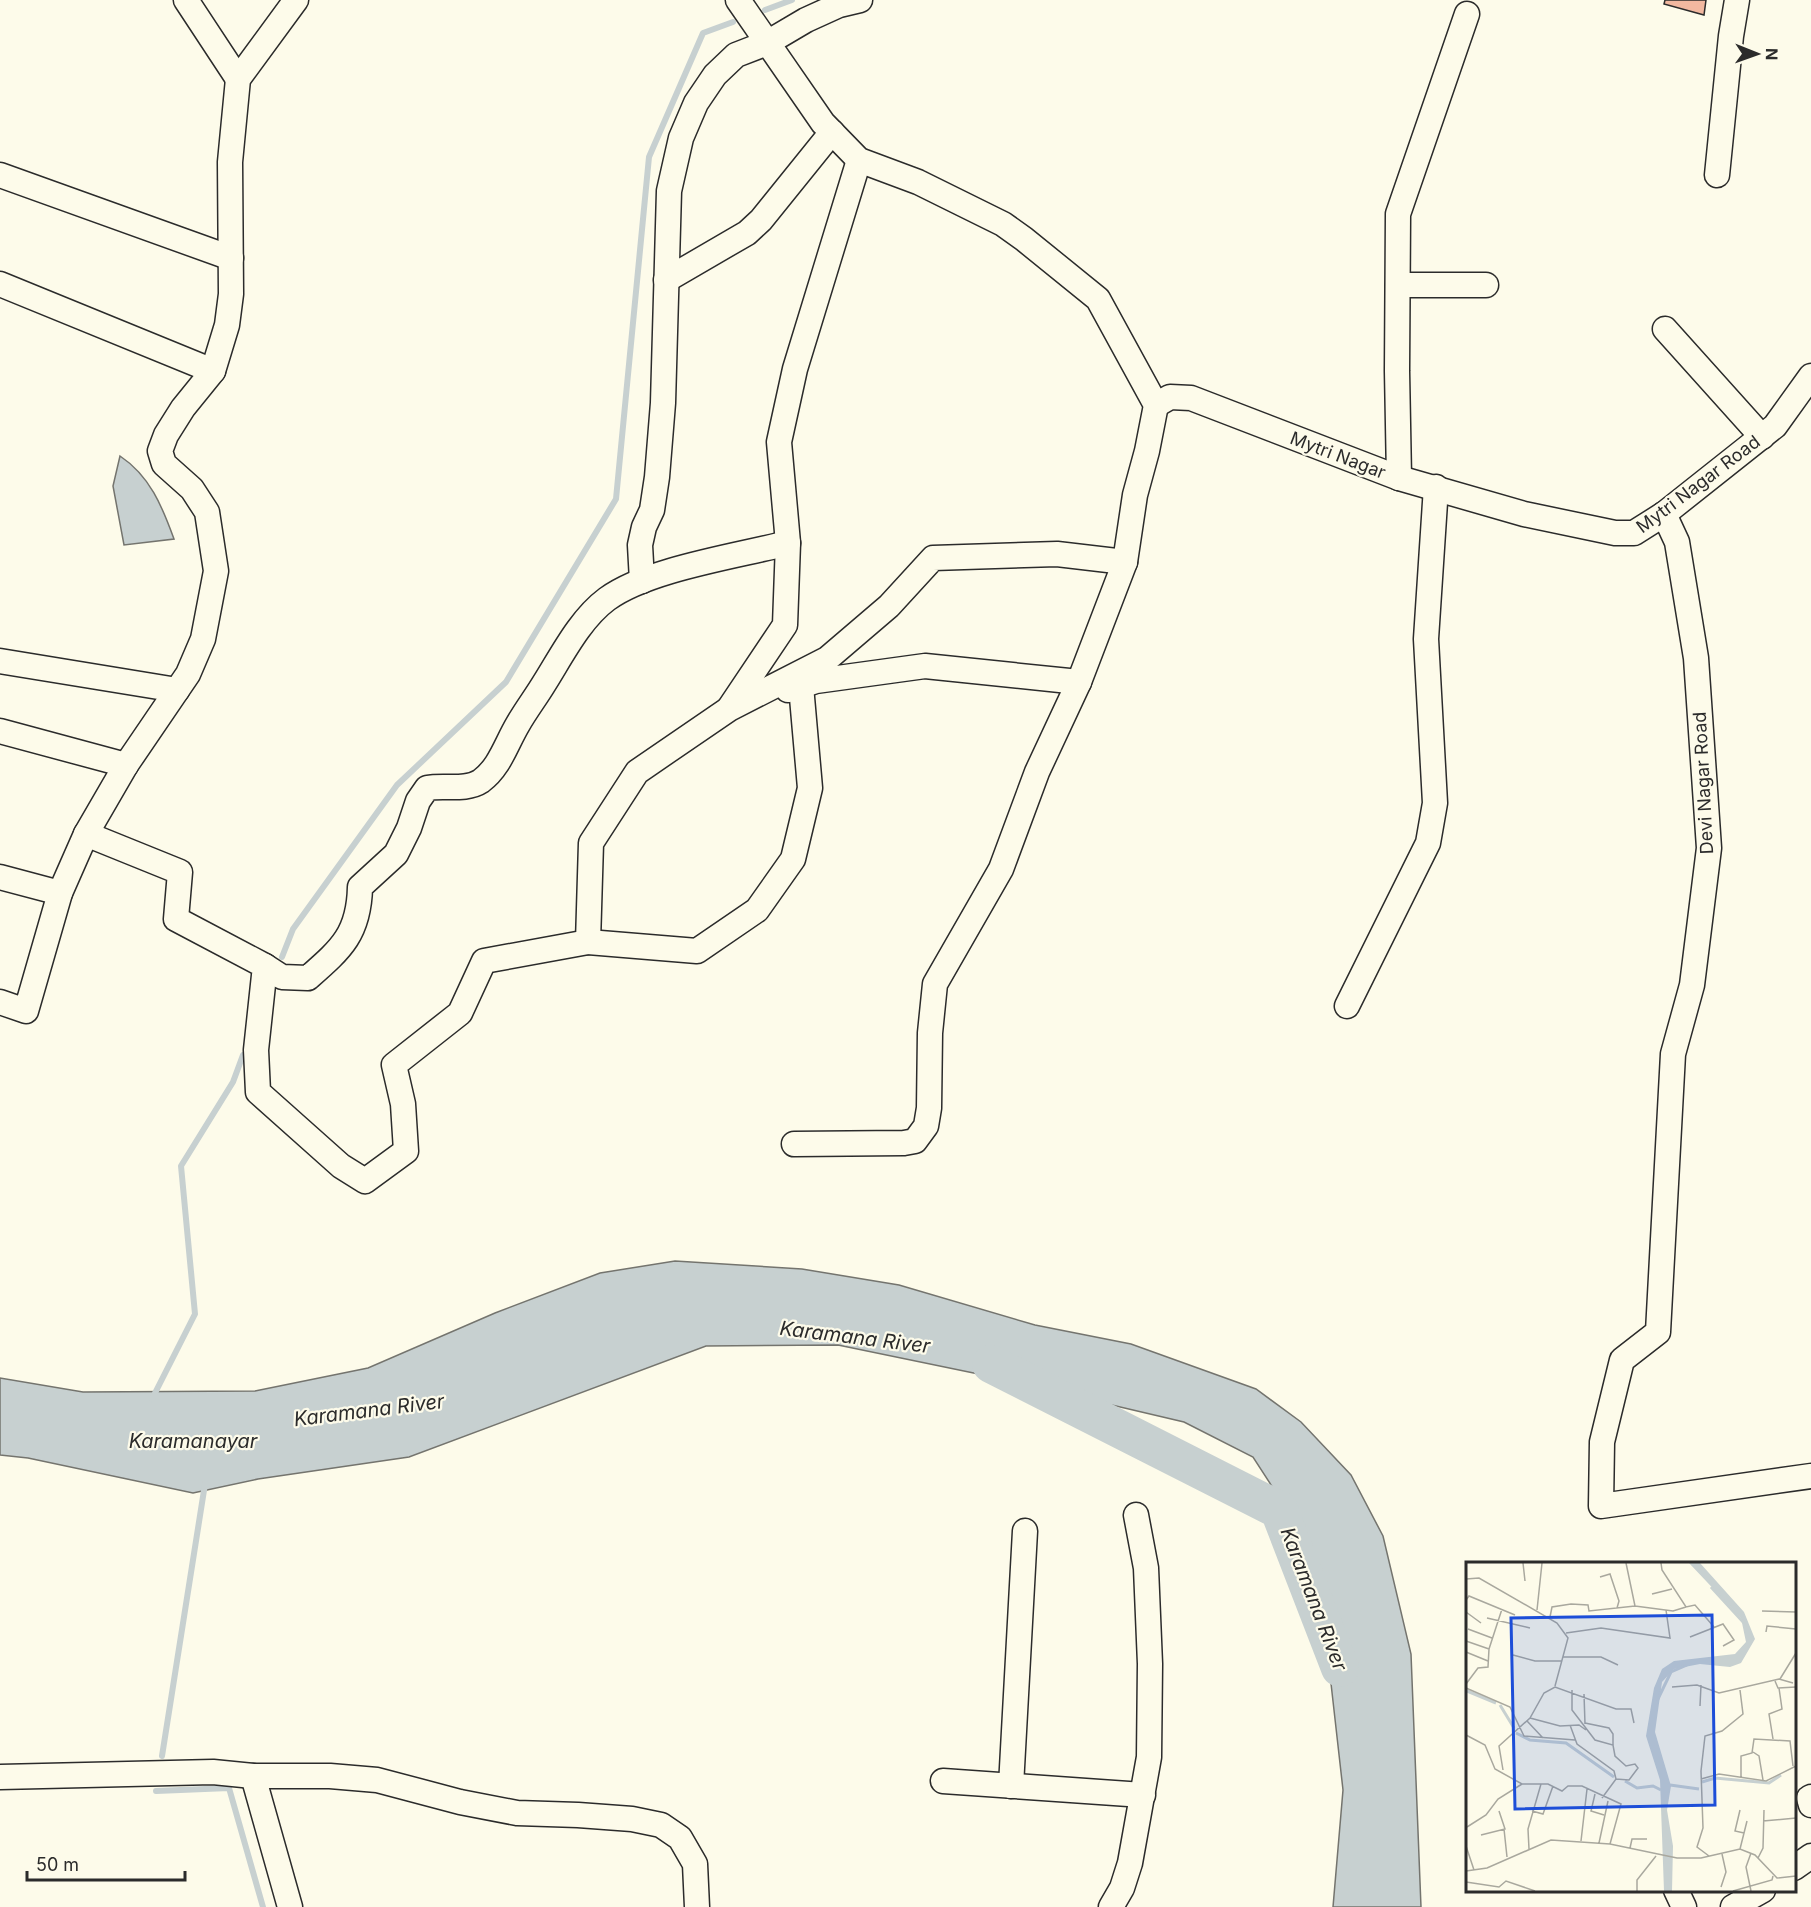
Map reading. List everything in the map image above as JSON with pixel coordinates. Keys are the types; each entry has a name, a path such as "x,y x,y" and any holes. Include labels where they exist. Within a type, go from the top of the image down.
{"street":[{"path":"186,0 238,79"},
{"path":"0,1002 26,1011 60,893 86,834 126,765 188,674 203,639 216,571 207,512 192,489 164,464 160,451 166,435 183,408 213,371 227,325 231,294 230,162 238,79 296,0"},
{"path":"738,0 805,98 832,132 859,160 918,182 1003,224 1024,238 1098,298 1156,405 1135,495 1125,562 1079,682 1037,772 1001,869 935,984 930,1033 929,1108 926,1126 915,1141 904,1143 794,1144"},
{"path":"642,581 640,545 644,527 652,510 663,403 669,191 681,138 696,103 715,75 736,55 767,43 839,5 860,0"},
{"path":"1717,175 1731,36 1737,0"},
{"path":"1399,478 1398,214 1467,14"},
{"path":"666,280 747,233 761,220 832,132"},
{"path":"729,709 785,625 788,543 779,442 795,369 859,160"},
{"path":"0,175 231,258"},
{"path":"0,284 213,371"},
{"path":"1398,285 1486,285"},
{"path":"1665,329 1762,436"},
{"name":"Mytri Nagar Road","path":"1524,513 1615,533 1634,533 1664,514 1775,426 1811,376"},
{"name":"Mytri Nagar","path":"1156,405 1170,397 1191,398 1399,478 1524,513"},
{"path":"1347,1006 1428,843 1435,803 1426,639 1436,487"},
{"name":"Devi Nagar Road","path":"1664,514 1677,542 1696,658 1709,848 1692,985 1673,1054 1658,1332 1622,1360 1602,1442 1601,1506 1811,1476"},
{"path":"86,834 180,872 176,919 266,966 282,977 308,978 341,946 355,926 360,887 396,854 409,828 418,801 428,788 441,785 462,787 480,782 501,759 517,726 574,633 606,599 642,581 680,569 788,543"},
{"path":"588,942 591,843 637,772 729,709 826,659 889,606 933,558 1057,554 1125,562"},
{"path":"0,661 177,690"},
{"path":"729,709 816,681 925,666 1079,682"},
{"path":"266,966 256,1050 258,1092 341,1166 365,1181 406,1150 403,1104 394,1065 460,1013 484,961 588,942 697,951 757,910 793,859 810,788 801,686"},
{"path":"0,731 126,765"},
{"path":"0,877 60,893"},
{"path":"1111,1907 1122,1888 1130,1863 1149,1757 1150,1664 1146,1568 1136,1515"},
{"path":"1011,1786 1025,1531"},
{"path":"0,1777 213,1772 253,1776 330,1776 378,1780 460,1802 517,1814 633,1819 661,1825 680,1838 695,1864 697,1907"},
{"path":"253,1776 290,1907"},
{"path":"943,1781 1143,1795"},
{"path":"1811,1797 1809,1798 1811,1806"},
{"path":"1796,1867 1811,1856"},
{"path":"1677,1892 1684,1907"}],"water":[{"path":"120,456 147,482 160,504 174,539 124,545 113,486"},
{"name":"Karamanayar","path":"675,1261 802,1269 899,1285 1035,1325 1131,1344 1256,1389 1301,1422 1351,1475 1383,1536 1411,1654 1421,1907 1333,1907 1343,1790 1326,1639 1304,1536 1253,1457 1184,1422 993,1377 838,1345 706,1346 409,1457 258,1479 193,1493 28,1458 0,1455 0,1378 83,1392 255,1391 368,1368 495,1313 600,1273"}],"building":[{"path":"1665,0 1706,0 1704,15 1664,4"}],"waterway":[{"path":"765,10 792,0"},
{"path":"282,957 293,929 397,785 506,682 616,499 649,157 703,33 733,22"},
{"path":"152,1399 195,1314 181,1166 233,1082 243,1055"},
{"name":"Karamana River","path":"991,1364 1279,1510 1340,1668"},
{"path":"162,1756 205,1484"},
{"path":"156,1791 229,1788 263,1907"}]}
